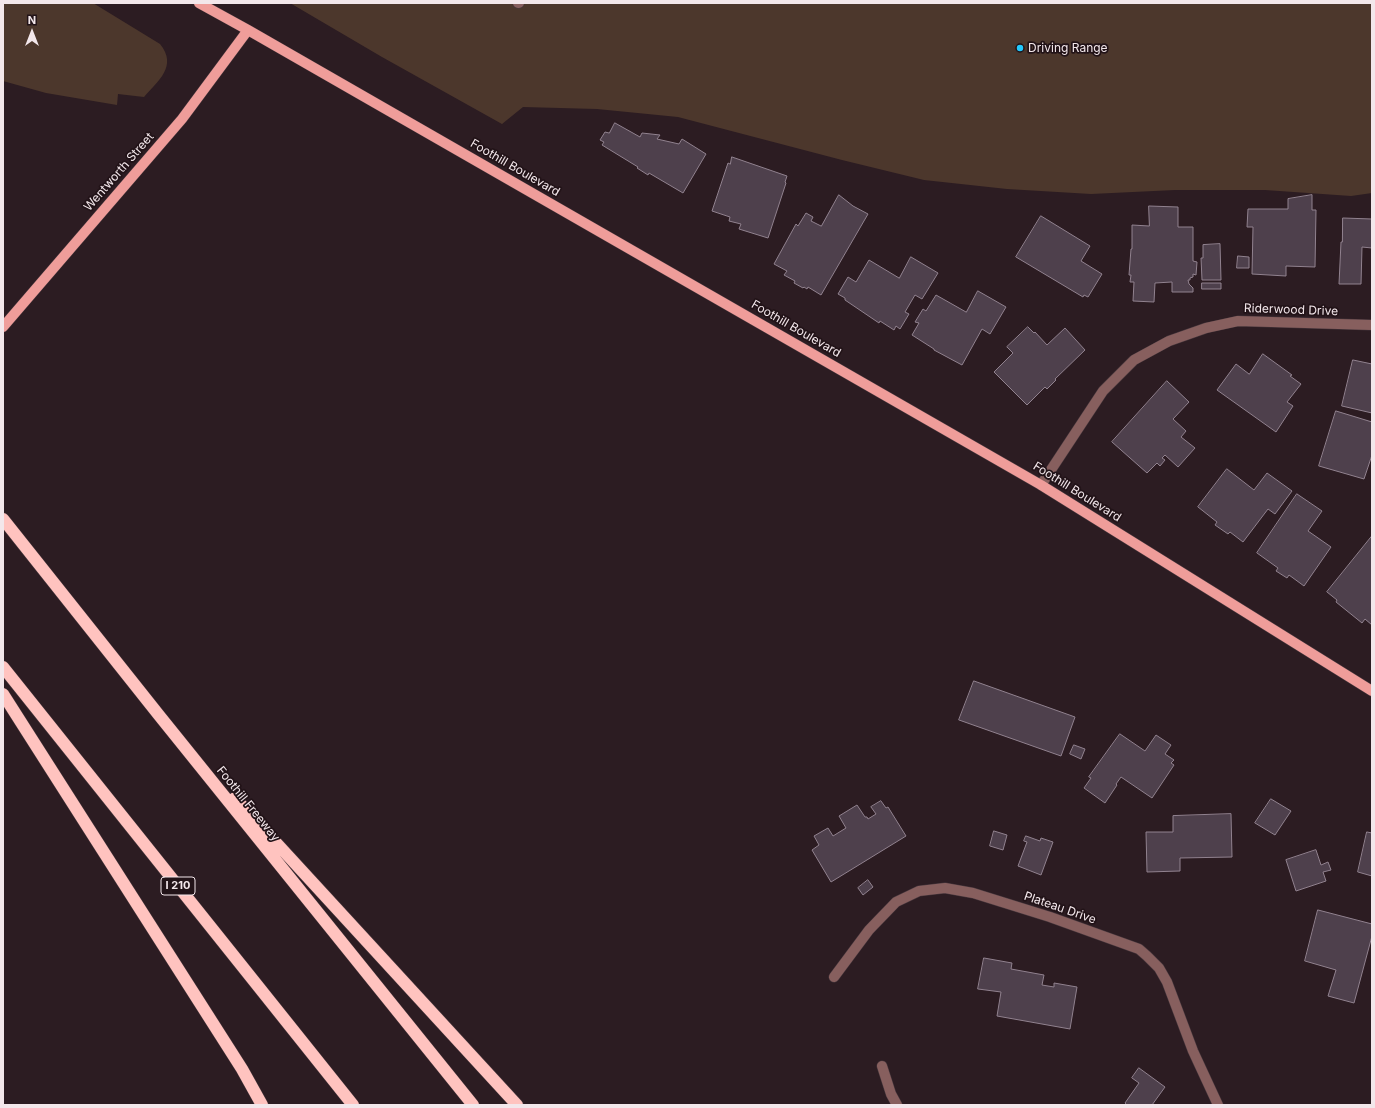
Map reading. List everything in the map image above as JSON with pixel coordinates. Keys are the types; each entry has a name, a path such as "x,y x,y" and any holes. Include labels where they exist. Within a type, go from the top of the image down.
{"highway":[{"name":"Foothill Freeway","path":"3,519 473,1105"},
{"name":"I 210","path":"3,667 353,1105"},
{"path":"3,694 242,1069 262,1105"},
{"path":"158,714 517,1105"}],"main road":[{"name":"Foothill Boulevard","path":"199,3 1041,485 1372,691"},
{"name":"Wentworth Street","path":"3,327 182,119 248,30"}],"street":[{"name":"Riderwood Drive","path":"1041,485 1103,391 1134,360 1169,341 1206,328 1238,321 1372,325"},
{"name":"Plateau Drive","path":"834,977 869,930 896,902 919,891 945,888 964,890 1050,917 1138,949 1149,957 1159,968 1167,982 1193,1051 1218,1105"},
{"path":"882,1066 891,1094 897,1105"}],"shaded area":[{"path":"3,3 93,3 160,44 165,52 167,66 160,79 144,97 118,94 117,105 46,93 3,81"},
{"path":"290,3 1372,3 1372,193 1351,196 1265,190 1175,190 1091,194 1007,189 924,180 678,117 597,109 523,107 502,124 382,57"}],"building":[{"path":"615,123 640,137 642,133 660,135 657,139 679,144 682,139 706,154 683,193 649,173 648,175 637,168 638,167 602,145 604,142 600,140 605,132 609,133"},
{"path":"732,157 787,176 768,238 739,229 741,224 729,221 730,217 712,211 728,163 730,164"},
{"path":"839,195 853,206 868,214 821,295 808,287 807,289 804,287 803,288 794,283 795,281 784,275 787,271 774,264 796,224 798,226 806,213 813,217 811,221 821,226"},
{"path":"1312,195 1312,210 1316,210 1315,267 1286,266 1286,276 1252,274 1253,227 1247,227 1248,209 1288,209 1288,199"},
{"path":"1149,206 1178,207 1178,227 1193,227 1193,261 1197,262 1196,275 1193,274 1193,277 1188,280 1189,284 1193,288 1193,292 1172,292 1172,282 1155,283 1154,302 1133,301 1134,282 1130,282 1131,275 1129,275 1132,249 1132,225 1149,226"},
{"path":"1041,216 1090,246 1081,261 1102,274 1088,297 1084,295 1083,297 1016,257"},
{"path":"1343,218 1372,219 1372,248 1362,247 1361,284 1339,284"},
{"path":"1220,244 1221,280 1202,280 1201,258 1203,258 1203,245"},
{"path":"1238,256 1249,257 1249,268 1237,268"},
{"path":"911,257 938,273 922,299 915,295 905,312 909,314 900,329 896,326 894,330 880,321 879,323 838,294 848,277 856,282 869,260 899,278"},
{"path":"1202,283 1221,283 1221,289 1202,289"},
{"path":"978,291 1006,307 990,334 982,329 962,365 934,350 912,335 919,323 915,322 923,309 926,311 936,295 966,312"},
{"path":"1028,327 1047,345 1065,328 1085,350 1055,379 1056,380 1047,389 1045,387 1027,405 994,372 1013,353 1007,347"},
{"path":"1263,354 1292,375 1290,376 1301,384 1287,402 1293,406 1276,432 1217,390 1236,364 1249,374"},
{"path":"1353,360 1372,364 1372,413 1342,406"},
{"path":"1167,381 1189,402 1173,419 1186,431 1181,437 1195,448 1178,467 1165,455 1162,458 1165,460 1160,466 1157,463 1147,473 1112,442"},
{"path":"1336,411 1372,422 1372,455 1364,479 1319,466"},
{"path":"1227,469 1254,490 1267,473 1292,491 1275,514 1268,509 1243,542 1230,532 1228,534 1215,525 1217,522 1198,507"},
{"path":"1297,494 1322,511 1308,531 1331,547 1304,586 1289,575 1287,578 1276,571 1278,568 1257,553"},
{"path":"1372,536 1372,625 1365,619 1362,623 1336,602 1337,600 1327,592"},
{"path":"974,681 1075,717 1061,756 959,720"},
{"path":"1120,734 1145,751 1156,735 1171,745 1165,754 1174,760 1171,763 1174,765 1152,798 1121,777 1105,803 1084,788 1091,778 1089,777"},
{"path":"1074,745 1085,749 1081,759 1070,754"},
{"path":"1271,799 1291,811 1275,835 1255,823"},
{"path":"881,801 886,808 888,807 906,836 831,882 812,850 819,845 814,836 828,828 833,836 846,828 839,816 857,805 868,819 876,814 871,807"},
{"path":"1231,814 1232,857 1180,858 1180,871 1147,872 1146,832 1173,832 1173,816"},
{"path":"994,831 1007,835 1003,850 990,846"},
{"path":"1367,832 1372,833 1372,876 1358,872"},
{"path":"1026,836 1040,841 1041,838 1053,842 1041,875 1018,866 1027,842 1024,841"},
{"path":"1316,850 1321,865 1328,862 1331,870 1323,872 1326,881 1296,891 1286,860"},
{"path":"868,880 873,887 863,895 858,888"},
{"path":"1318,910 1372,924 1372,936 1354,1003 1328,996 1336,970 1305,961"},
{"path":"984,958 1012,963 1011,969 1044,975 1042,985 1054,987 1054,983 1077,987 1070,1029 997,1016 1001,992 978,989"},
{"path":"1139,1068 1165,1087 1152,1105 1127,1105 1125,1103 1139,1083 1132,1078"}],"place":[{"name":"Driving Range","path":"1020,48"}]}
